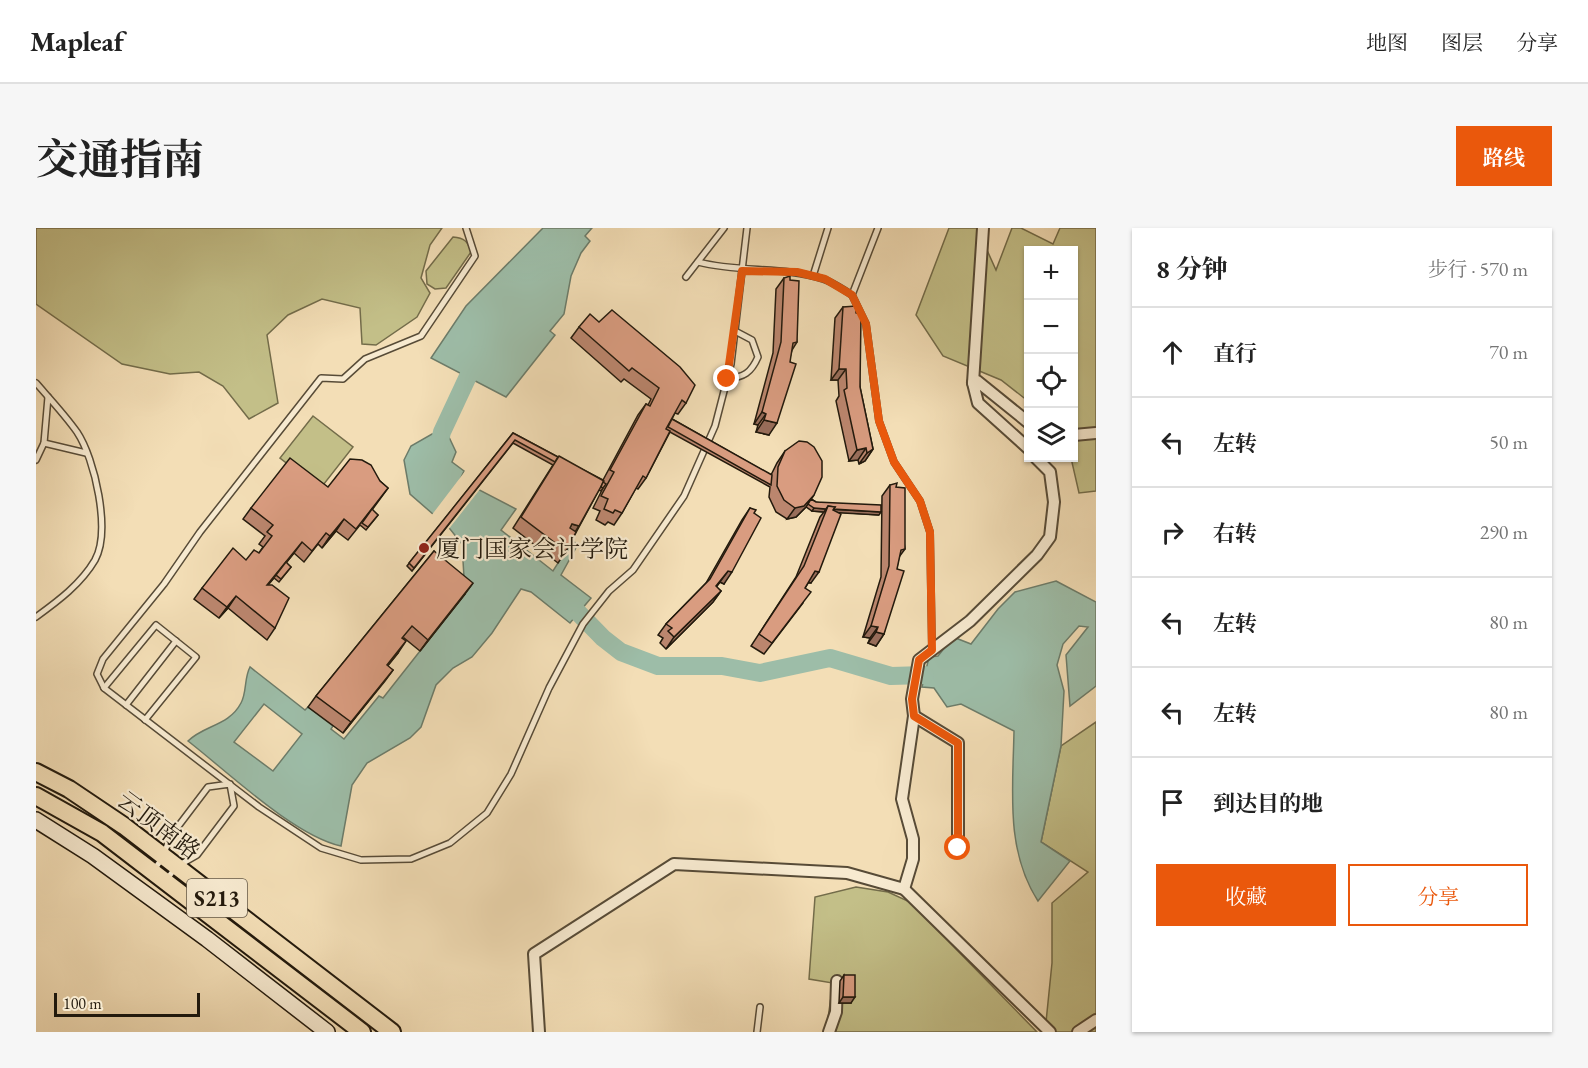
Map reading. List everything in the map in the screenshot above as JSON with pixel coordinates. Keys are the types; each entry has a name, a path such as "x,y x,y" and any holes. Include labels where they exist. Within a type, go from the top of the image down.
{"main road":[{"name":"云顶南路","path":"36,772 69,789 124,826 165,869 362,1032"},
{"name":"云顶南路","path":"36,796 165,869 386,1030"}],"street":[{"path":"983,228 973,383 978,403 1024,445"},
{"path":"973,383 977,381 987,387 1024,419"},
{"path":"1078,435 1096,433"},
{"path":"904,889 913,859 913,839 902,799 914,716 912,699 919,660 970,621 1037,555 1050,537 1054,502 1050,472 1040,462"},
{"path":"914,716 958,743 958,848"},
{"path":"36,820 189,926 327,1032"},
{"path":"539,1032 534,954 674,864 847,873 904,889 1050,1032"},
{"path":"829,1032 836,1012 837,981"},
{"path":"1078,1032 1096,1020"}],"lane":[{"path":"466,228 475,256 421,336 365,359 343,379 321,378 200,532 164,584 103,659 97,674 104,688 286,827 321,848 362,860 411,860 450,843 487,813 511,774 549,688 583,624 609,591 633,570 684,496 715,426 727,379 747,228"},
{"path":"686,277 724,228"},
{"path":"813,276 828,228"},
{"path":"852,295 878,228"},
{"path":"698,262 742,271 797,272 825,279 852,295 866,324 879,421 894,462 920,501 930,532 932,650"},
{"path":"727,379 742,378 752,369 758,357 752,340 735,330"},
{"path":"36,383 78,434 86,453 100,505 102,538 96,558 85,576 58,602 36,616"},
{"path":"36,460 44,443 48,397"},
{"path":"44,443 86,453"},
{"path":"104,688 156,625 196,657 145,720"},
{"path":"126,705 176,641"},
{"path":"165,869 196,855 234,806 230,784"},
{"path":"165,869 170,837 208,787 230,784"},
{"path":"757,1032 760,1007"}],"shaded area":[{"path":"36,228 442,228 430,245 421,278 430,293 417,317 376,345 362,344 360,308 322,299 288,315 267,335 278,403 249,419 223,386 199,372 170,374 122,364 36,304"},
{"path":"543,228 592,228 585,236 590,241 581,253 571,276 564,314 550,331 555,335 506,397 431,358 466,306"},
{"path":"949,228 977,228 996,270 1012,228 1021,228 1053,244 1060,228 1096,228 1096,491 1079,493 1072,462 1078,462 1078,246 1024,246 1024,398 1001,380 943,356 916,315"},
{"path":"453,237 465,241 471,252 446,288 435,289 427,284 426,271"},
{"path":"313,416 353,447 320,489 280,458"},
{"path":"432,434 448,435 456,452 452,462 464,471 460,480 516,509 501,530 553,571 572,541 578,544 561,575 591,598 570,623 531,592 521,589 492,633 472,657 453,668 436,685 421,727 410,738 367,763 352,785 341,846 322,840 282,816 188,741 236,711 243,699 250,667 305,710 308,707 333,726 331,729 344,739 379,696 383,698 465,594 462,544 450,529 410,494 404,460 411,446","holes":["264,704 302,734 273,771 234,742"]},
{"path":"1056,581 1096,602 1096,686 1070,706 1066,655 1088,627 1079,626 1063,644 1057,665 1064,691 1061,746 1041,842 1070,861 1038,901 1027,881 1020,861 1013,819 1014,731 961,704 947,707 934,688 922,687 929,657 938,656 953,637 971,644 998,609 1015,592"},
{"path":"1096,722 1096,1032 1045,1032 1052,963 1052,903 1088,872 1041,842 1061,746"},
{"path":"856,887 888,892 910,902 1037,1032 826,1032 833,983 809,979 815,897"}],"pier":[{"path":"466,470 464,478 481,488 448,530 431,516"}],"building":[{"path":"790,276 790,280 799,281 797,342 793,343 790,362 796,364 777,423 764,420 766,414 762,412 781,342 784,278"},
{"path":"856,306 856,313 861,314 860,387 873,449 867,453 866,448 857,450 844,390 847,388 846,369 839,369 843,307"},
{"path":"612,310 680,367 695,385 686,403 682,400 666,429 670,431 646,478 643,476 622,513 615,510 613,513 604,509 608,499 601,496 614,472 610,470 646,404 650,406 659,388 632,368 629,371 579,327 590,314 599,322"},
{"path":"672,419 772,475 771,485 668,427"},
{"path":"513,433 558,457 555,462 515,440 414,568 409,563"},
{"path":"799,441 807,442 814,447 822,461 822,477 814,495 804,506 795,508 784,500 777,486 778,467 785,451"},
{"path":"559,456 604,481 579,526 572,524 570,528 576,532 566,551 521,517"},
{"path":"290,458 328,487 350,459 362,460 371,465 380,481 388,488 356,529 344,519 330,536 326,533 312,551 302,542 267,585 272,585 289,598 275,628 236,596 227,607 202,588 233,548 246,560 254,550 259,553 272,536 267,532 273,525 251,508"},
{"path":"897,483 896,487 905,488 905,549 901,550 897,569 904,571 884,634 876,632 878,627 871,626 889,566 890,485"},
{"path":"811,499 816,502 881,505 881,512 833,509 835,507 828,506 826,509 814,508 808,504"},
{"path":"828,506 835,507 833,510 841,514 819,572 815,571 805,588 811,592 772,643 759,634 804,566"},
{"path":"750,508 756,510 754,513 761,518 732,572 728,571 716,586 721,591 674,637 668,631 672,628 666,624 710,579"},
{"path":"372,509 378,515 368,527 362,523"},
{"path":"434,551 473,583 428,640 412,626 402,638 406,641 387,665 393,670 351,722 316,696"},
{"path":"286,562 291,567 281,579 276,575"},
{"path":"844,975 855,975 855,997 843,997"}],"waterway":[{"path":"436,457 442,432 478,355"},
{"path":"561,595 603,638 621,652 658,666 722,666 760,673 830,658 891,676 925,675"}],"place":[{"name":"厦门国家会计学院","path":"424,548"}],"route":[{"path":"727,379 731,364 742,271 797,272 825,279 852,295 866,324 879,421 894,462 920,501 930,532 932,650 919,660 912,699 914,716 958,743 958,848"}]}
